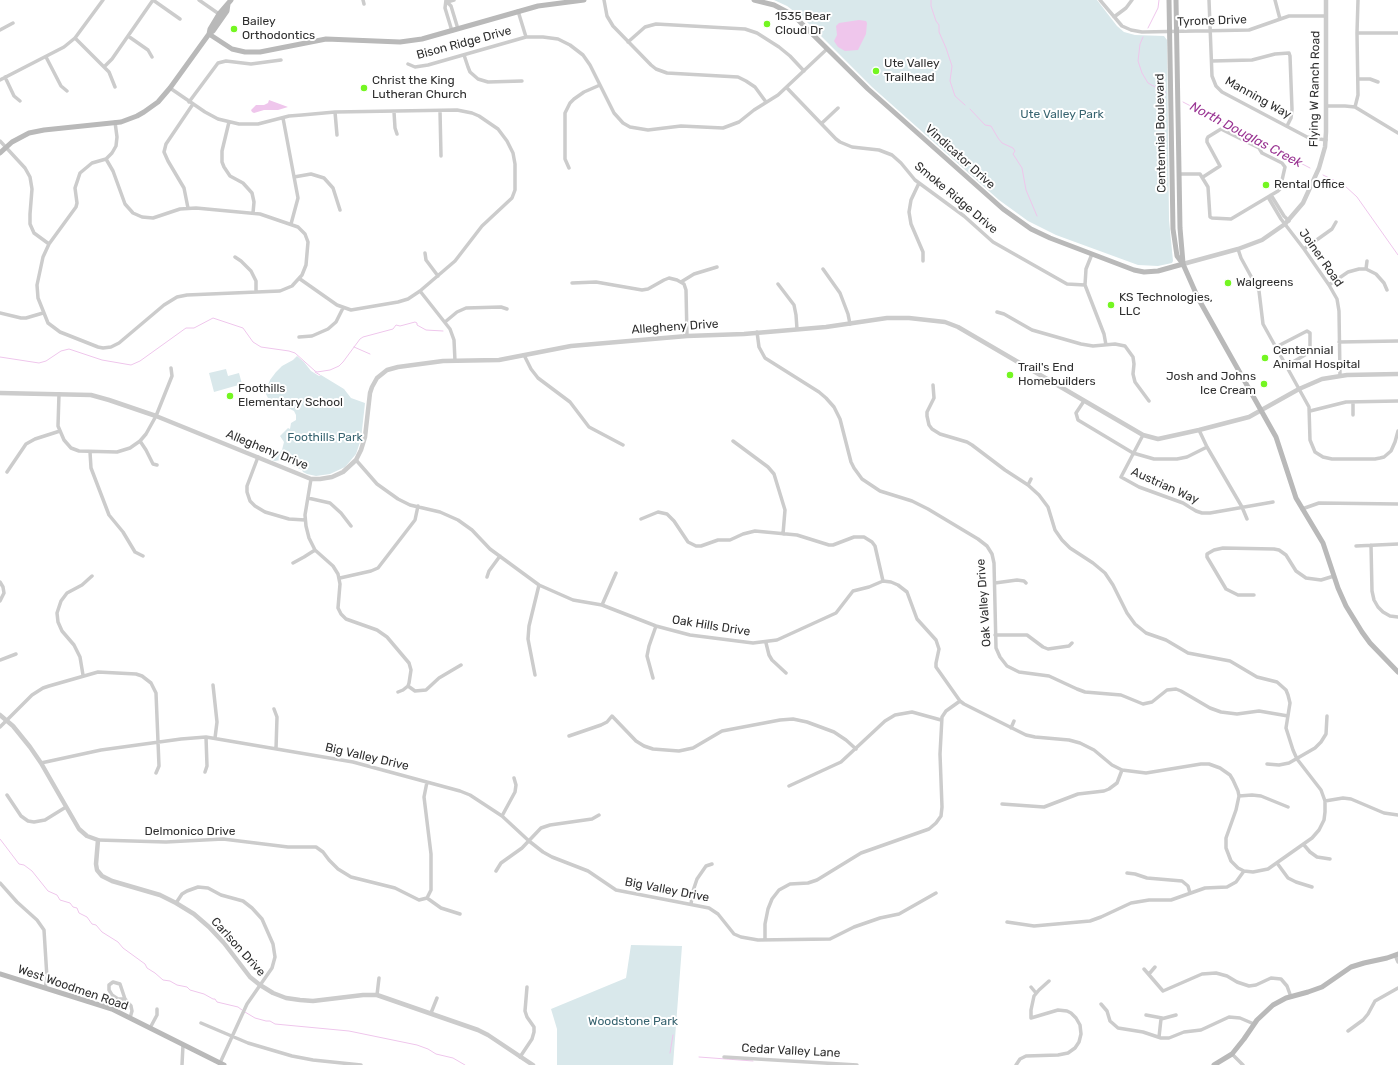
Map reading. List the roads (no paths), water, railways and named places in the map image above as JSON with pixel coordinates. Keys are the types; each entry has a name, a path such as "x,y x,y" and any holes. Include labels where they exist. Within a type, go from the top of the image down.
{"main road":[{"path":"209,34 232,50 252,52 329,39 386,42 414,40 452,31 538,6 584,0"},
{"name":"Vindicator Drive","path":"754,0 774,5 799,20 868,89 1013,217 1040,234 1134,270 1144,272 1158,271 1183,264"},
{"name":"Centennial Boulevard","path":"1169,0 1173,229 1177,256 1183,264 1201,303 1276,437 1296,498 1323,543 1346,606 1362,632 1398,672"},
{"name":"Centennial Boulevard","path":"1176,0 1180,228 1183,264"},
{"path":"209,34 219,14 229,2"},
{"path":"0,153 6,147 23,136 35,132 115,122 130,119 144,112 158,102 170,88 227,11 229,2"},
{"path":"1214,1065 1232,1054 1262,1014 1273,1005 1291,997 1322,987 1351,967 1396,954"},
{"name":"West Woodmen Road","path":"0,974 96,1004 130,1018 222,1064"}],"street":[{"path":"0,80 64,47 75,38 102,0"},
{"path":"104,67 112,59 153,0 180,19"},
{"path":"199,0 219,14"},
{"path":"446,1 454,0"},
{"path":"604,0 605,10 609,21 651,66 667,73 738,77 746,80 755,87 766,102"},
{"name":"Tyrone Drive","path":"1100,0 1122,26 1131,30 1142,32 1252,30 1280,19 1293,16 1325,16"},
{"path":"1114,18 1126,8 1132,0"},
{"name":"Manning Way","path":"1210,0 1213,80 1218,90 1310,138 1326,140"},
{"path":"1275,0 1280,19"},
{"name":"Flying W Ranch Road","path":"1183,264 1238,249 1262,240 1287,223 1303,203 1321,160 1326,140 1326,0"},
{"path":"1355,107 1357,100 1358,79 1358,0"},
{"path":"446,1 451,6 458,29"},
{"path":"446,1 446,8 452,31"},
{"name":"Bison Ridge Drive","path":"518,11 526,37"},
{"path":"0,30 13,23"},
{"path":"628,42 645,27 656,24 745,29 757,33 779,47 804,71"},
{"path":"1357,33 1398,33"},
{"path":"128,36 148,50 152,57"},
{"name":"Bison Ridge Drive","path":"408,64 415,67 428,65 526,37 550,38 570,45 580,52 586,59 612,110 618,118 630,127 642,130 689,126 723,128 739,122 778,95 827,49"},
{"path":"75,38 104,67 111,76 115,87"},
{"path":"1212,61 1252,60 1289,52 1291,57 1292,109 1291,118 1287,126"},
{"path":"464,55 470,72 478,79 488,82 522,81"},
{"path":"46,57 61,86 67,91"},
{"path":"188,208 184,188 168,161 164,148 191,103 218,63 226,61 251,64 268,63 281,60"},
{"path":"5,77 14,96 20,101"},
{"path":"1358,79 1370,79 1378,82"},
{"path":"569,168 565,159 564,118 567,108 578,95 600,85"},
{"path":"170,88 191,103 218,119 229,122 252,124 295,115 335,112 457,110 472,113 498,129 511,146 515,164 514,194 509,202 482,226 455,260 420,291 408,299 356,310 344,308 337,305 300,278"},
{"name":"Smoke Ridge Drive","path":"787,88 836,139 846,145 879,150 892,155 919,183 964,216 993,242 1067,284 1084,285"},
{"path":"1326,106 1355,107 1398,132"},
{"path":"822,124 838,108"},
{"path":"440,111 441,156"},
{"path":"335,112 337,135"},
{"path":"394,112 395,128 398,134"},
{"path":"283,118 298,198 291,224"},
{"path":"106,159 113,171 125,204 133,213 142,217 153,218 188,208 254,213 291,224 302,230 308,242 306,265 300,278 292,286 284,290 187,295 177,297 164,305 119,343 111,347 103,348 60,332 48,324 38,298 37,285 43,257 49,244 76,207 77,203 75,188 77,177 92,163 106,159 112,154 116,146 117,136 115,122"},
{"path":"229,122 222,151 222,162 230,176 243,183 252,193 254,213"},
{"path":"1179,174 1198,173 1203,177 1208,187 1209,215 1212,218 1231,218 1280,189 1284,165 1262,153 1259,148 1223,129 1219,130 1207,139 1220,166 1203,177"},
{"path":"0,141 25,168 30,177 32,189 30,224 34,233 49,244"},
{"path":"294,177 311,174 324,178 333,188 340,210"},
{"path":"919,183 911,200 909,212 911,224 923,252 923,261"},
{"name":"Joiner Road","path":"1270,196 1329,285 1339,305 1340,376"},
{"path":"1304,249 1332,229 1336,222"},
{"path":"1238,249 1241,258 1259,291 1263,324 1299,388 1310,411 1310,440 1313,448 1319,454 1332,459 1374,459 1384,457 1389,454 1394,447 1398,431"},
{"path":"425,253 426,260 438,276"},
{"path":"1092,254 1086,269 1084,285 1104,334 1106,345"},
{"path":"235,257 251,271 256,281 256,292"},
{"path":"1366,270 1367,261"},
{"path":"681,282 694,274 717,267"},
{"path":"823,269 840,293 850,324"},
{"path":"1329,285 1348,272 1359,269 1372,272 1380,278 1387,290"},
{"path":"572,283 596,282 642,290 648,289 669,278 681,282 685,287 687,294 687,336"},
{"path":"778,284 794,305 797,329"},
{"path":"420,291 450,329 454,340 455,361"},
{"path":"446,322 457,312 466,308 501,307 507,309"},
{"path":"299,337 317,335 328,329 336,322 344,308"},
{"path":"997,312 1040,332 1081,344 1093,346 1125,346 1131,353 1134,360 1133,374 1135,382 1149,401"},
{"path":"0,313 26,318 43,313"},
{"name":"Allegheny Drive","path":"0,393 91,395 156,416 311,479 326,478 338,475 350,467 356,460 361,450 364,437 370,393 374,382 387,370 392,368 455,361 499,360 571,346 687,336 797,329 899,318 922,319 952,324 1143,435 1158,439 1239,421 1249,417 1299,388 1322,380 1360,374 1398,374"},
{"path":"1276,347 1307,331 1310,333 1310,352 1286,366"},
{"name":"Oak Valley Drive","path":"757,332 760,351 765,358 819,392 834,408 840,419 851,462 862,479 880,491 928,509 983,542 992,554 994,563 996,648 1002,661 1013,670 1024,674 1049,676 1085,692 1121,695 1142,704 1152,702 1167,690 1176,689 1210,708 1221,712 1237,714 1259,711 1288,716"},
{"path":"1339,342 1398,341"},
{"path":"524,355 531,369 538,378 570,402 589,427 623,445"},
{"path":"58,394 58,421 60,430 64,440 71,448 79,451 90,452 117,452 130,448 140,442 146,434 156,416 172,376 170,368"},
{"path":"641,519 658,512 667,514 674,520 688,542 696,546 701,546 718,540 730,540 743,534 755,531 802,536 829,545 833,545 854,537 864,537 875,546 883,581 896,584 906,592 911,600 917,619 934,636 938,644 936,668 960,701 1026,735 1069,740 1080,743 1094,750 1112,765 1122,770 1146,773 1202,764 1215,766 1225,771 1234,780 1239,796 1225,843 1227,853 1231,861 1238,868 1244,871 1262,871 1304,845 1316,835 1322,826 1325,812 1325,801 1321,790 1297,759 1287,732 1286,725 1290,703 1286,690 1277,682 1257,677 1230,661 1188,653 1166,640 1146,633 1135,624 1127,613 1109,579 1099,568 1065,544 1056,530 1044,501 1039,495 1028,485 1000,467 972,445 967,442 940,434 932,429 929,425 927,412 934,398 933,385"},
{"path":"1084,401 1076,413 1078,420 1133,453 1154,459 1177,459 1188,457 1207,447"},
{"path":"1310,411 1338,403 1398,401"},
{"path":"1353,402 1353,415"},
{"path":"7,472 26,444 60,430"},
{"path":"1199,430 1207,447 1242,507 1247,519"},
{"path":"1133,453 1143,435"},
{"path":"733,441 768,467 774,474 784,507 782,534"},
{"path":"140,442 153,464 157,465"},
{"path":"90,452 91,468 109,515 123,532 135,552 143,556"},
{"name":"Austrian Way","path":"1133,453 1121,476 1139,487 1183,503 1196,511 1210,513 1273,502"},
{"path":"1316,459 1319,454"},
{"path":"1389,454 1392,458"},
{"path":"258,457 247,486 250,501 265,512 290,519 305,520"},
{"name":"Oak Hills Drive","path":"356,460 380,487 410,505 440,512 458,520 472,530 486,546 539,585 573,600 602,606 656,626 690,635 753,643 766,643 782,638 836,613 853,591 869,587 883,581"},
{"path":"311,479 305,520 309,538 315,550 333,566 340,578 338,608 341,614 346,619 372,627 387,638 409,663 412,675 408,686 398,692"},
{"path":"1028,485 1031,479"},
{"path":"308,498 330,503 341,512 351,526"},
{"path":"1302,509 1315,504 1325,503 1398,504"},
{"path":"340,578 378,568 415,520 418,506"},
{"path":"1356,546 1398,544"},
{"path":"1371,545 1372,591 1374,600 1383,612 1390,616 1398,617"},
{"path":"1207,554 1214,550 1223,548 1274,549 1279,550 1286,555 1296,571 1306,578 1316,580 1334,576"},
{"path":"293,563 304,558 315,550"},
{"path":"1203,550 1207,554 1207,557 1226,589 1238,595 1254,595"},
{"path":"488,577 489,571 500,556"},
{"path":"602,606 616,573"},
{"path":"84,675 80,657 74,645 62,631 58,622 57,613 61,602 67,593 82,585 92,576"},
{"path":"995,583 1017,580 1024,581 1026,583"},
{"path":"0,582 4,593 0,601"},
{"path":"535,675 528,639 529,626 539,585"},
{"path":"653,678 648,656 649,646 656,626"},
{"path":"995,635 1027,635 1042,647 1048,649 1069,646 1072,644"},
{"path":"766,643 772,660 786,673"},
{"path":"0,660 16,654"},
{"path":"408,686 415,690 426,690 439,678 461,665"},
{"path":"0,727 32,695 43,688 98,672 136,674 147,679 151,683 156,694 159,766 156,772"},
{"path":"214,685 217,722 215,738"},
{"path":"765,940 765,924 768,909 775,894 779,890 790,884 817,880 861,853 929,829 939,820 942,806 940,754 941,720 946,711 960,701"},
{"path":"274,709 277,717 276,749"},
{"path":"788,786 840,762 885,721 895,715 912,712 941,720"},
{"name":"Delmonico Drive","path":"0,715 20,734 41,763 82,833 92,839 166,842 224,839 288,847 316,847 324,852 332,864 351,877 395,888 419,900 427,898 441,908 460,914"},
{"path":"569,736 601,725 607,722 612,716 640,744 653,749 684,751 694,748 722,731 788,720 807,722 834,732 856,749"},
{"path":"1267,764 1284,765 1315,748 1326,734 1327,716"},
{"path":"1010,728 1014,721"},
{"path":"205,772 208,766 206,737"},
{"name":"Big Valley Drive","path":"41,763 101,750 206,737 353,762 470,795 502,816 546,855 588,871 616,890 691,904 714,910 734,934 741,938 765,940 830,939 854,927 880,918 899,914 936,893"},
{"path":"1002,804 1044,807 1078,794 1109,790 1117,783 1122,770"},
{"path":"502,816 515,792 516,785 514,778"},
{"path":"427,782 424,797 431,854 431,890 427,898"},
{"path":"7,795 21,816 28,821 34,822 45,820 66,807"},
{"path":"1239,796 1261,796 1288,807"},
{"path":"1325,801 1343,798 1351,799 1384,813 1398,815"},
{"path":"496,871 500,863 516,853 541,828 550,825 592,819 599,815"},
{"name":"Carlson Drive","path":"98,840 96,864 102,876 112,881 160,895 194,914 224,943 250,977 273,993 286,998 313,1001 363,995 377,995 488,1035 533,1065"},
{"path":"1304,845 1313,855 1321,859 1330,859"},
{"path":"1277,863 1288,878 1312,887"},
{"path":"691,904 697,879 706,866 712,864"},
{"path":"1007,922 1034,926 1090,921 1101,918 1131,903 1149,900 1171,900 1205,888 1222,888 1231,885 1240,878 1244,871"},
{"path":"1127,874 1135,874 1148,878 1182,881 1188,886 1190,894"},
{"path":"0,884 16,902 37,920 44,930 47,978 45,988"},
{"path":"176,903 182,894 192,888 203,887 221,895 243,901 252,908 265,925 274,950 275,956 272,968 247,1004 232,1036 222,1064"},
{"path":"1396,954 1398,962"},
{"path":"1149,974 1155,967"},
{"path":"1144,970 1163,991 1198,975 1216,973 1228,976 1237,982 1249,986 1256,985 1269,979 1280,979 1285,984 1291,997"},
{"path":"377,995 379,978"},
{"path":"1016,1065 1020,1059 1026,1056 1058,1055 1068,1053 1077,1045 1080,1038 1081,1030 1079,1021 1074,1015 1067,1011 1058,1010 1031,1018 1031,1010 1036,993 1049,981"},
{"path":"125,999 118,999 114,997 109,990 109,986 113,982 120,984 125,999 131,1006 132,1011 130,1018"},
{"path":"520,1057 532,1039 534,1032 534,1027 525,1011 527,987"},
{"path":"1031,987 1036,993"},
{"path":"1348,1031 1363,1020 1375,1001 1398,988"},
{"path":"431,1014 437,998"},
{"path":"1101,1004 1107,1011 1110,1021 1118,1028 1143,1032 1159,1037 1169,1038 1184,1032 1201,1030 1229,1017 1240,1018 1254,1024"},
{"path":"150,1028 157,1015 157,1009"},
{"path":"1146,1015 1162,1018 1176,1016"},
{"path":"1159,1037 1160,1020 1162,1018"},
{"path":"201,1022 248,1043 304,1059 361,1065"},
{"path":"182,1065 183,1045"},
{"path":"1232,1054 1243,1065"},
{"name":"Cedar Valley Lane","path":"724,1057 857,1065"}],"waterway":[{"path":"931,0 931,6 936,21 939,25 939,32 952,66 950,81 955,96 965,105"},
{"name":"North Douglas Creek","path":"1148,28 1158,8 1159,0"},
{"name":"North Douglas Creek","path":"1143,37 1140,44 1138,61 1142,73 1148,83 1166,93"},
{"name":"North Douglas Creek","path":"1183,102 1310,168"},
{"path":"970,109 985,125 991,126 1002,143 1013,148 1015,151 1013,154 1022,168 1026,190 1037,216"},
{"name":"North Douglas Creek","path":"1323,175 1344,185 1357,197 1398,255"},
{"path":"0,357 39,363 46,361 61,351 69,349 102,360 131,365 140,361 186,328 194,328 213,318 243,328 253,342 261,347 295,353 317,372 330,370 339,366 363,337 393,329 396,325 400,326 415,322 417,325 426,330 443,331"},
{"path":"354,347 370,354"},
{"path":"315,372 320,375"},
{"path":"0,839 19,864 24,865 32,871 48,891 57,895 60,900 70,903 73,907 77,908 79,913 87,917 92,924 96,925 102,932 118,942 123,948 145,964 147,968 163,980 187,987 190,990 215,999 217,1002 238,1007 242,1010"},
{"path":"245,1012 255,1018 270,1021 275,1024 349,1031 417,1045 436,1054 453,1058 465,1065"},
{"path":"670,1053 673,1035"},
{"path":"699,1057 753,1061"}],"place":[{"name":"1535 Bear Cloud Dr","path":"767,24"},
{"name":"Bailey Orthodontics","path":"234,29"},
{"name":"Ute Valley Trailhead","path":"876,71"},
{"name":"Christ the King Lutheran Church","path":"364,88"},
{"name":"Rental Office","path":"1266,185"},
{"name":"Walgreens","path":"1228,283"},
{"name":"KS Technologies, LLC","path":"1111,305"},
{"name":"Centennial Animal Hospital","path":"1265,358"},
{"name":"Trail's End Homebuilders","path":"1010,375"},
{"name":"Josh and Johns Ice Cream","path":"1264,384"},
{"name":"Foothills Elementary School","path":"230,396"}],"park label":[{"name":"Ute Valley Park","path":"1062,115"},
{"name":"Foothills Park","path":"325,438"},
{"name":"Woodstone Park","path":"633,1022"}]}
